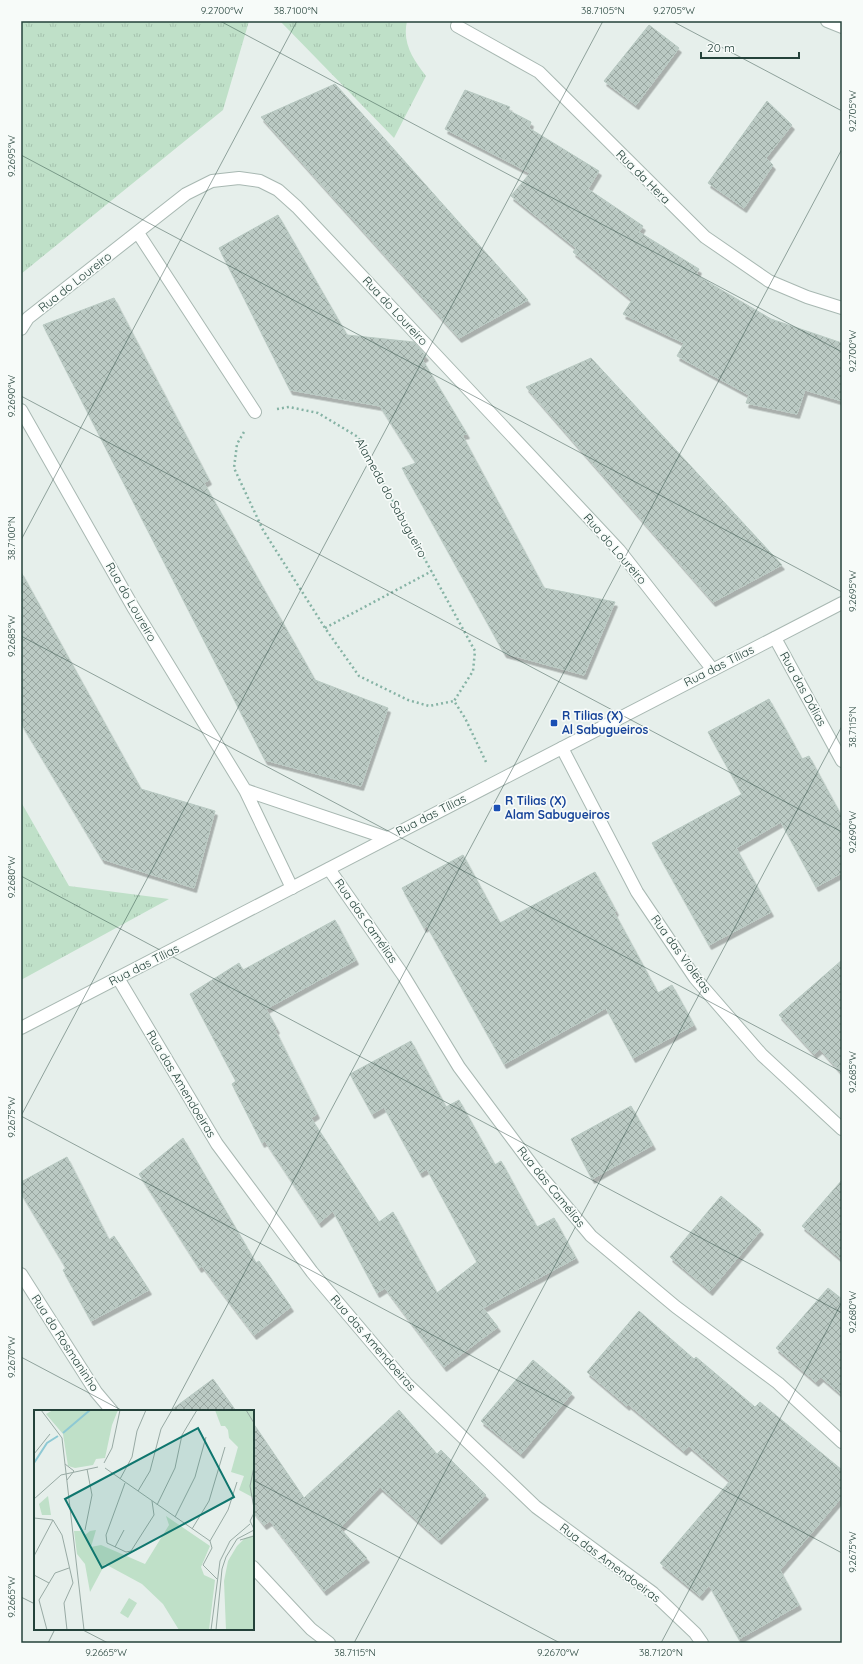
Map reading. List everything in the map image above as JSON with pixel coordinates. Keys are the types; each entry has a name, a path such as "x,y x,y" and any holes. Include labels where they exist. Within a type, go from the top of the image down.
{"street":[{"path":"826,21 842,27"},
{"name":"Rua da Hera","path":"457,26 539,72 705,237 769,280 807,297 842,308"},
{"name":"Rua do Loureiro","path":"21,329 28,318 186,194 212,181 239,178 260,181 278,190 325,237 619,550 713,670"},
{"path":"138,233 255,412"},
{"name":"Rua do Loureiro","path":"21,410 133,607 245,790 292,888"},
{"name":"Rua das Tílias","path":"21,1028 842,603"},
{"name":"Rua das Dálias","path":"775,638 842,761"},
{"name":"Rua das Violetas","path":"562,748 637,892 695,978 762,1055 829,1119 842,1129"},
{"path":"245,790 387,838"},
{"name":"Rua das Camélias","path":"329,868 404,975 459,1067 535,1169 591,1236 676,1307 778,1383 842,1442"},
{"name":"Rua das Amendoeiras","path":"118,978 217,1144 312,1272 406,1383 536,1507 653,1593 695,1632 702,1643"},
{"name":"Rua do Rosmaninho","path":"21,1274 96,1392 111,1410"},
{"path":"254,1568 311,1629 329,1643"}],"path":[{"name":"Alameda do Sabugueiro","path":"255,412 289,407 318,413 358,437 475,651 473,671 454,702"},
{"path":"255,412 237,444 234,468 263,530 325,628 359,676 408,700 429,706 454,702 465,718 496,782"},
{"name":"Alameda do Sabugueiro","path":"325,628 432,571"}],"green space":[{"path":"21,21 249,21 223,110 21,274 22,47"},
{"path":"280,21 407,21 407,44 413,57 426,76 394,138"},
{"path":"21,802 69,886 169,899 21,980"}],"building":[{"path":"649,25 679,48 636,105 604,81"},
{"path":"335,84 528,300 459,338 261,117"},
{"path":"465,90 510,107 508,110 531,122 529,128 599,171 588,189 643,226 639,232 699,269 696,275 771,319 842,343 842,401 805,390 797,414 746,403 749,395 677,356 684,343 623,314 632,300 573,252 576,248 511,196 530,173 445,129"},
{"path":"767,101 792,125 766,158 773,165 744,208 708,183"},
{"path":"278,215 347,335 414,342 426,356 422,359 467,434 462,435 544,588 615,602 584,675 504,653 402,468 416,463 380,406 290,390 219,248"},
{"path":"114,298 209,480 204,483 315,680 388,708 361,786 265,760 43,325"},
{"path":"591,358 782,565 713,602 526,387"},
{"path":"21,572 141,789 215,811 194,888 102,859 21,723"},
{"path":"769,699 802,759 809,756 842,817 842,873 816,887 781,822 736,848 771,912 709,945 652,843 742,794 708,732"},
{"path":"463,855 500,923 595,872 616,911 614,912 658,993 672,985 694,1025 633,1058 606,1008 504,1064 427,926 424,928 402,888"},
{"path":"335,920 356,960 266,1009 317,1114 311,1118 379,1222 393,1212 437,1293 477,1262 427,1169 420,1173 384,1107 372,1114 350,1074 411,1041 446,1107 459,1100 495,1165 501,1161 537,1227 554,1218 576,1258 483,1308 498,1327 444,1367 385,1288 377,1293 333,1211 319,1223 265,1141 262,1143 232,1084 236,1081 190,994 239,963 243,970"},
{"path":"842,960 842,1074 820,1049 814,1054 779,1015"},
{"path":"631,1106 653,1145 592,1179 571,1139"},
{"path":"183,1138 256,1263 259,1261 291,1307 254,1335 202,1266 199,1268 139,1174"},
{"path":"67,1157 109,1240 114,1236 149,1290 91,1321 63,1270 66,1268 21,1193 21,1182"},
{"path":"842,1180 842,1260 802,1226"},
{"path":"721,1196 761,1230 710,1291 670,1257"},
{"path":"828,1288 842,1299 842,1395 821,1377 816,1382 776,1348"},
{"path":"639,1311 694,1359 696,1357 755,1407 760,1402 842,1470 842,1497 780,1570 799,1605 739,1639 709,1585 700,1596 660,1563 730,1481 689,1446 684,1451 587,1372"},
{"path":"533,1360 572,1393 521,1454 481,1421"},
{"path":"213,1379 235,1410 171,1410"},
{"path":"399,1410 437,1454 441,1450 486,1495 439,1540 380,1487 340,1528 367,1558 324,1591 270,1521 264,1525 254,1512 254,1424 304,1498"}],"place":[{"name":"R Tilias (X) Al Sabugueiros","path":"554,723"},
{"name":"R Tilias (X) Alam Sabugueiros","path":"497,808"}]}
